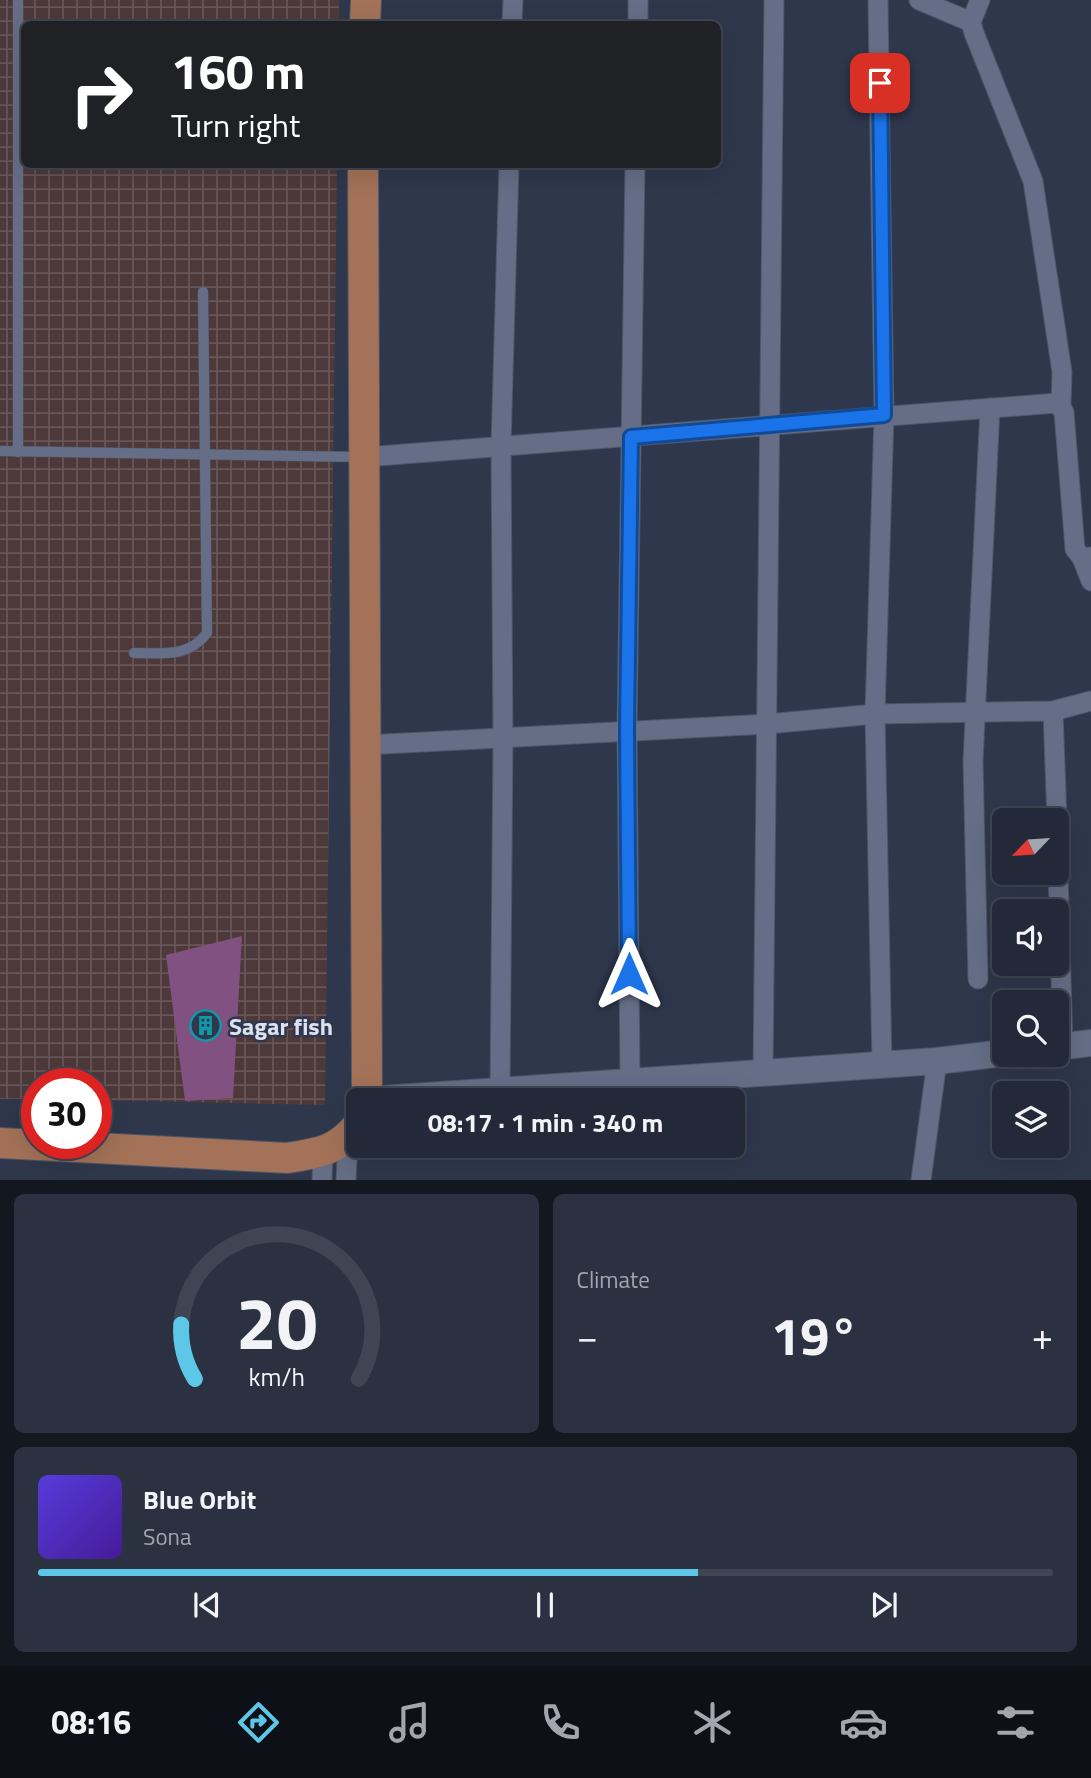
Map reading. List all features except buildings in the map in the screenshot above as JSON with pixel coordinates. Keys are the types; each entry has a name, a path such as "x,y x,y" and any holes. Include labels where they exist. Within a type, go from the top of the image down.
{"main road":[{"path":"365,21 366,0"},
{"path":"363,168 367,1088"},
{"path":"0,1143 267,1158 322,1166 346,1139"}],"street":[{"path":"512,21 513,0"},
{"path":"638,0 638,21"},
{"path":"763,1073 774,0"},
{"path":"878,0 884,415 875,714 882,1065"},
{"path":"919,0 971,22"},
{"path":"980,0 971,22 1033,181 1062,372 1061,405 1075,549 1086,558 1091,581"},
{"path":"500,1088 503,740 501,446 509,168"},
{"path":"630,1082 627,729 635,168"},
{"path":"365,457 884,415 1056,403 1061,405"},
{"path":"978,979 973,761 978,711 990,408"},
{"path":"365,745 503,740 627,729 766,724 875,714 1054,711 1091,701"},
{"path":"1054,711 1056,808"},
{"path":"1058,886 1059,990"},
{"path":"1069,1045 1091,1043"},
{"path":"543,1088 937,1061 992,1054"},
{"path":"921,1180 937,1061"},
{"path":"346,1180 349,1158"}],"lane":[{"path":"18,0 21,101 18,452"},
{"path":"134,653 175,654 190,650 207,633 203,292"},
{"path":"0,452 365,457"}],"shaded area":[{"path":"0,0 339,0 339,21 21,21 21,168 337,168 325,1105 112,1100 112,1068 21,1068 21,1099 0,1099"}],"place":[{"name":"Sagar fish","path":"206,1026"}],"route":[{"path":"629,974 627,729 631,437 884,415 880,83"}]}
